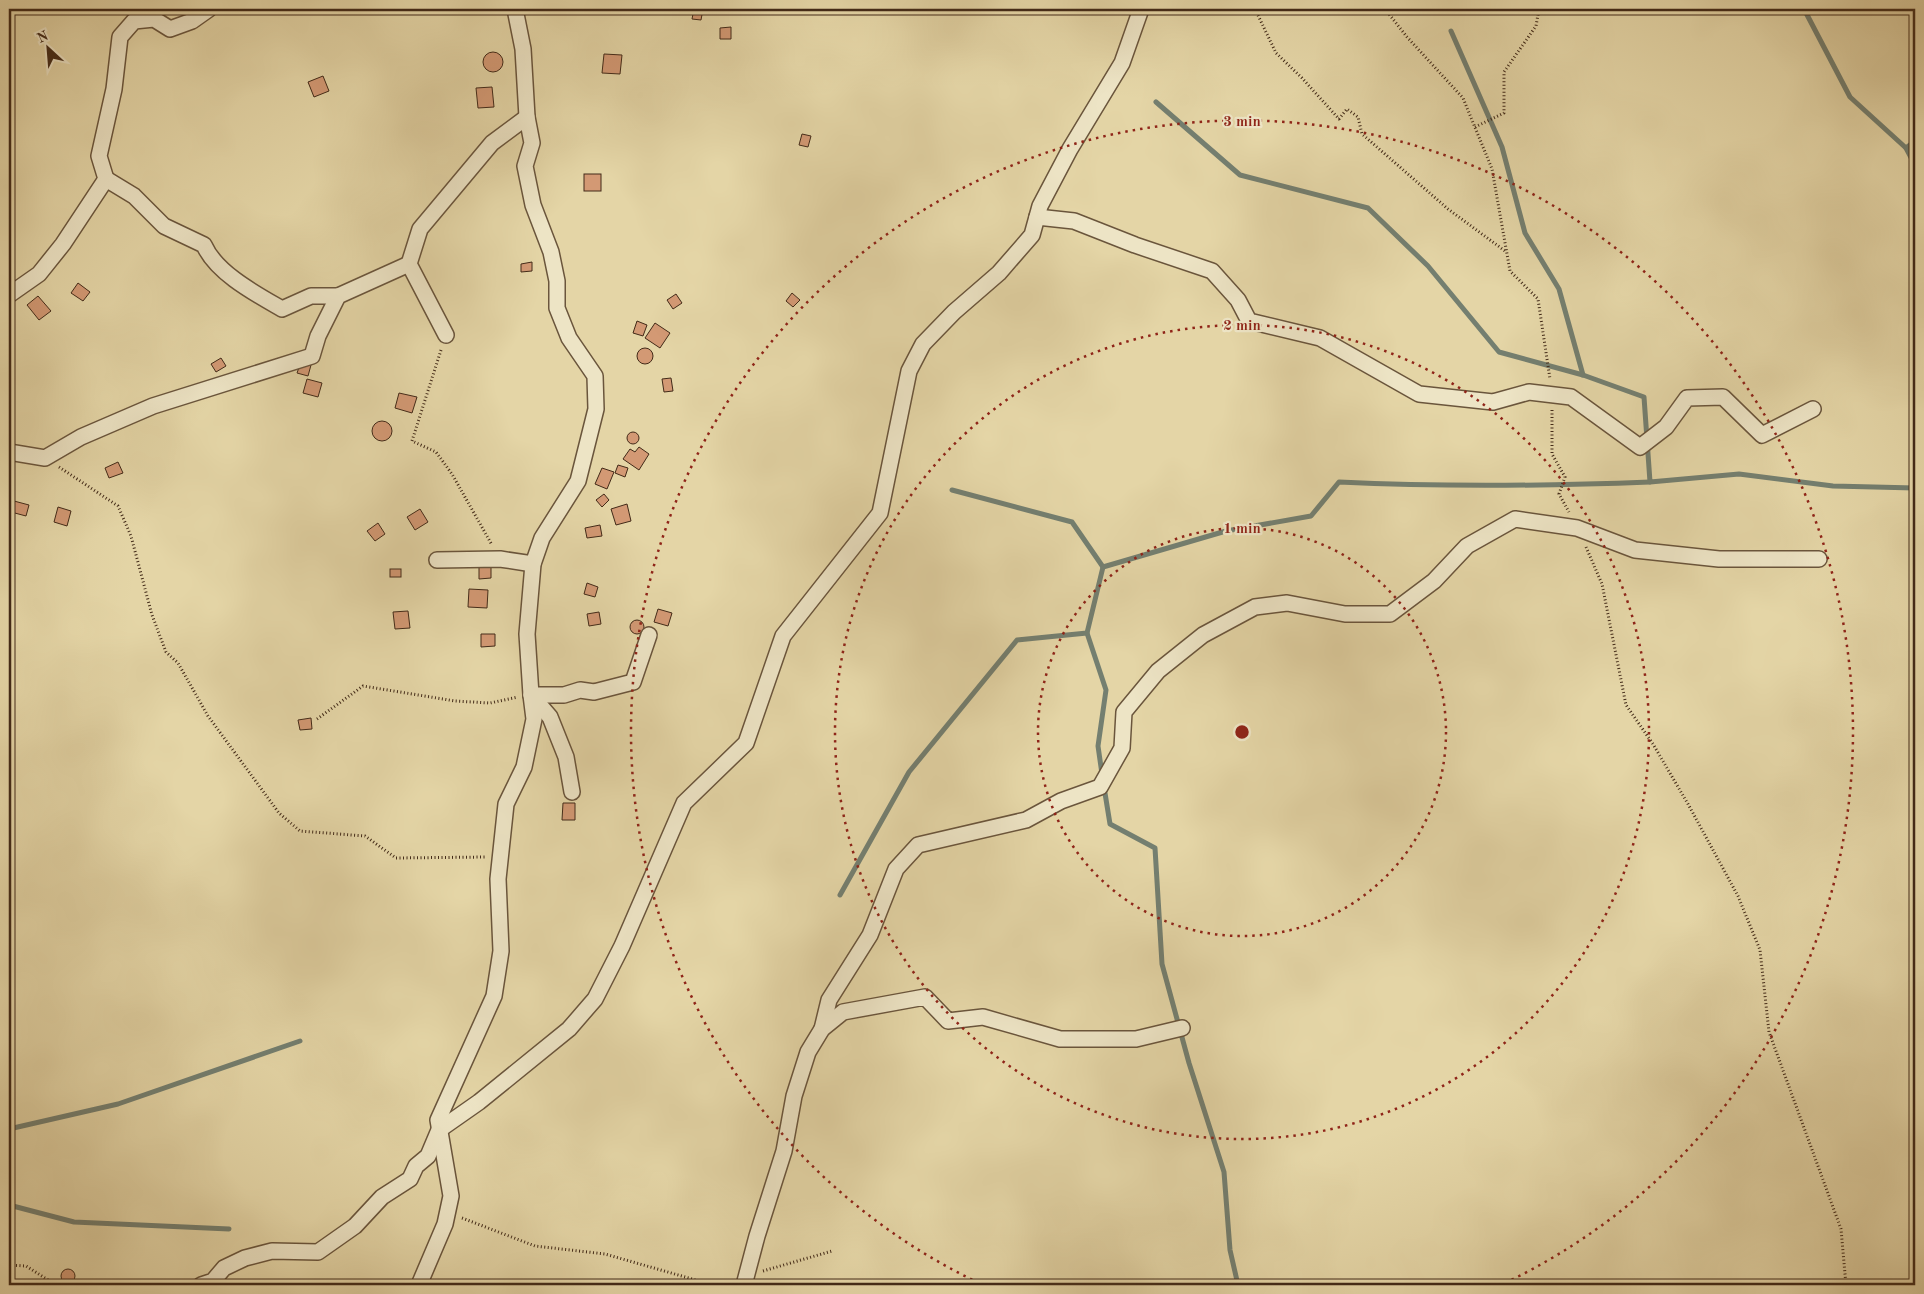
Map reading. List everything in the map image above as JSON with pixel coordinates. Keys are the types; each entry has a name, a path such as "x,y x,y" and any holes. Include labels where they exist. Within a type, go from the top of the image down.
{"street":[{"path":"209,9 192,22 170,28 154,19 134,21 120,37 114,89 99,156 106,178 134,196 164,226 204,245 210,258 252,292 282,309 311,296 338,296 409,264"},
{"path":"418,1285 445,1224 451,1196 438,1120 445,1102 461,1074 480,1024 494,996 501,951 498,879 506,804 524,767 534,719 527,634 533,564 542,538 578,481 596,409 595,376 569,338 557,308 557,281 552,252 533,205 525,166 532,143 527,117 523,49 515,9"},
{"path":"201,1285 213,1281 224,1268 245,1258 272,1251 318,1252 355,1226 382,1198 410,1179 416,1166 428,1156 439,1130 478,1102 569,1028 595,999 622,946 684,803 746,743 783,636 880,512 909,371 923,344 954,312 999,273 1032,235 1040,206 1070,149 1122,63 1141,9"},
{"path":"446,335 409,264 420,229 492,143 527,117"},
{"path":"9,295 39,274 62,244 106,178"},
{"path":"1037,217 1074,221 1135,245 1212,270 1238,300 1249,321 1320,338 1419,394 1493,402 1529,392 1571,397 1640,446 1666,427 1687,398 1723,396 1762,435 1814,409"},
{"path":"9,452 45,458 82,437 153,406 312,356 318,336 338,296"},
{"path":"746,1280 757,1236 784,1151 794,1096 808,1052 822,1029 829,1000 870,935 896,870 918,845 1026,820 1061,801 1100,787 1122,748 1124,712 1158,671 1204,635 1255,607 1287,603 1344,614 1390,614 1434,581 1467,546 1515,519 1578,530 1635,550 1719,559 1819,559"},
{"path":"437,560 500,560 533,564"},
{"path":"531,695 564,695 580,690 594,692 633,682 649,635"},
{"path":"531,695 550,717 566,757 572,792"},
{"path":"822,1029 844,1012 925,997 948,1022 983,1017 1060,1039 1136,1039 1182,1028"}],"path":[{"path":"1255,9 1276,53 1302,78 1338,119 1347,109 1358,117 1362,134 1448,208 1506,252"},
{"path":"1385,9 1407,37 1463,98 1492,169 1510,271 1538,299 1552,395 1552,454 1565,477 1559,494 1578,530 1602,584 1626,705 1653,744 1688,804 1738,896 1760,950 1769,1032 1841,1229 1846,1285"},
{"path":"1475,128 1504,113 1504,72 1536,26 1539,9"},
{"path":"446,335 412,441 436,452 452,474 500,560"},
{"path":"45,458 118,506 131,536 152,615 166,652 178,663 208,716 278,813 300,831 365,836 396,858 500,857"},
{"path":"317,719 363,686 455,701 490,703 531,695"},
{"path":"448,1211 486,1229 535,1246 604,1254 713,1285"},
{"path":"746,1280 832,1251"},
{"path":"9,1265 26,1266 56,1285"}],"building":[{"path":"694,9 703,9 701,20 692,19"},
{"path":"731,27 731,39 720,39 720,28"},
{"path":"493,52 500,55 503,62 500,69 493,72 486,69 483,62 486,55"},
{"path":"604,54 622,55 620,74 602,73"},
{"path":"323,76 329,91 314,97 308,82"},
{"path":"492,87 494,107 478,108 476,88"},
{"path":"802,134 811,136 808,147 799,145"},
{"path":"584,174 601,174 601,191 584,191"},
{"path":"532,262 532,271 521,272 521,264"},
{"path":"78,283 90,292 83,301 71,293"},
{"path":"792,293 800,300 793,307 786,301"},
{"path":"676,294 682,303 673,309 667,300"},
{"path":"38,296 51,311 39,320 27,305"},
{"path":"637,321 647,325 643,336 633,333"},
{"path":"655,323 670,333 660,348 645,338"},
{"path":"642,348 648,348 653,353 651,362 642,364 637,359 637,353"},
{"path":"221,358 226,366 216,372 211,364"},
{"path":"301,362 311,365 308,376 297,373"},
{"path":"671,378 673,391 664,392 662,379"},
{"path":"307,379 322,383 318,397 303,393"},
{"path":"399,393 417,397 412,413 395,408"},
{"path":"382,421 389,424 392,431 389,438 382,441 375,438 372,431 375,424"},
{"path":"633,432 639,438 633,444 627,438"},
{"path":"639,447 649,454 639,470 623,459 630,449 635,452"},
{"path":"118,462 123,473 109,478 105,468"},
{"path":"618,465 628,468 625,477 615,473"},
{"path":"602,468 614,472 607,489 595,484"},
{"path":"604,494 609,500 602,507 596,500"},
{"path":"14,501 29,505 26,516 11,512"},
{"path":"627,504 631,521 616,525 611,509"},
{"path":"58,507 71,511 67,526 54,522"},
{"path":"420,509 428,522 415,530 407,517"},
{"path":"378,523 385,534 375,541 367,531"},
{"path":"600,525 602,536 587,538 585,528"},
{"path":"479,566 491,566 491,578 479,579"},
{"path":"390,569 401,569 401,577 390,577"},
{"path":"587,583 598,587 595,597 584,594"},
{"path":"469,589 488,590 487,608 468,607"},
{"path":"658,609 672,613 668,626 654,622"},
{"path":"408,611 410,628 395,629 393,612"},
{"path":"599,612 601,624 589,626 587,614"},
{"path":"637,620 642,622 644,627 642,632 637,634 632,632 630,627 632,622"},
{"path":"481,634 495,634 495,646 481,647"},
{"path":"311,718 312,729 300,730 298,720"},
{"path":"563,803 575,803 575,820 562,820"},
{"path":"68,1269 73,1271 75,1276 73,1281 68,1283 63,1281 61,1276 63,1271"}],"waterway":[{"path":"1804,9 1850,97 1906,148"},
{"path":"1451,31 1502,147 1525,233 1559,289 1583,375"},
{"path":"1156,102 1240,175 1368,208 1428,266 1499,352 1583,375 1644,397 1650,482 1739,474 1833,486 1915,488"},
{"path":"1915,141 1906,148 1915,165"},
{"path":"952,490 1072,522 1103,567 1226,531 1311,516 1339,482 1417,485 1650,482"},
{"path":"840,895 909,772 1017,640 1087,633 1103,567"},
{"path":"1087,633 1106,690 1098,746 1102,774"},
{"path":"1104,787 1110,824 1155,848 1162,964 1189,1063 1224,1172 1230,1250 1238,1285"},
{"path":"9,1129 118,1104 300,1041"},
{"path":"9,1205 74,1222 229,1229"}]}
